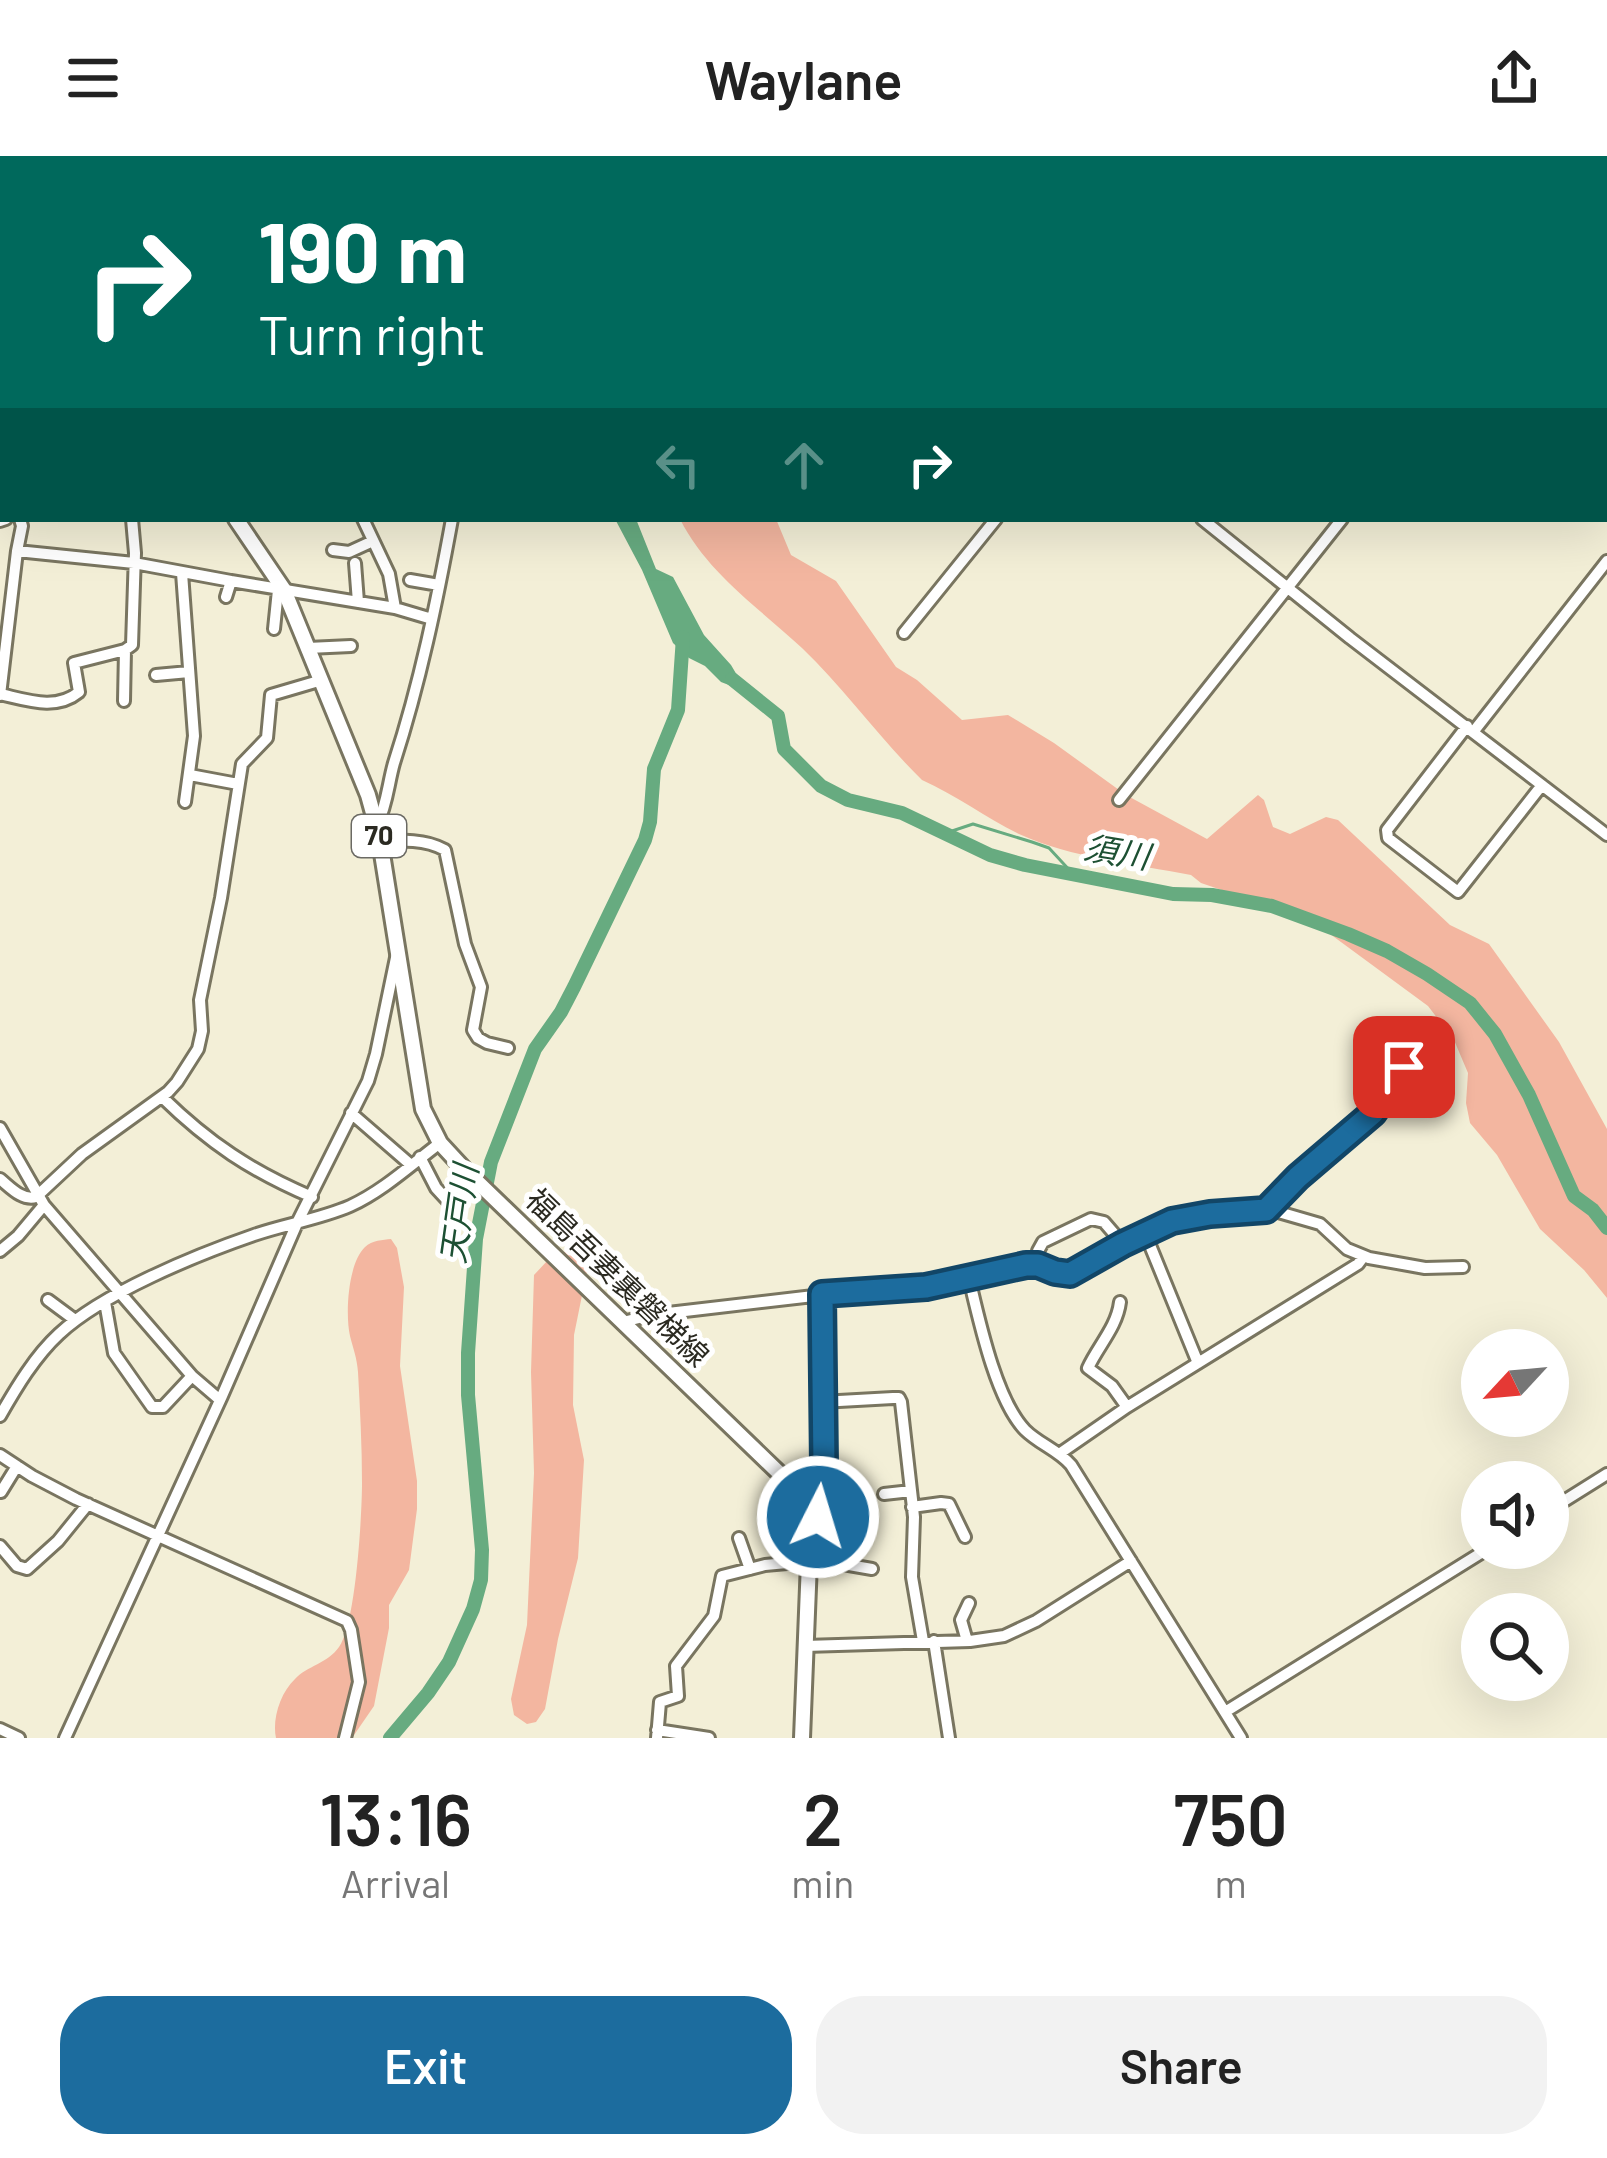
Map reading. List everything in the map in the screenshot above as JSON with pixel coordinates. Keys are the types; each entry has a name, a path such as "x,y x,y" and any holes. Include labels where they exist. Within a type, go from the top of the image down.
{"main road":[{"name":"福島吾妻裏磐梯線","path":"238,523 281,590 308,648 376,825 421,1101 431,1129 464,1169 778,1472 802,1506 810,1561 802,1738"}],"street":[{"path":"21,522 0,695 53,704 79,692 74,663 134,643 132,522"},
{"path":"364,522 389,574 395,608"},
{"path":"376,825 432,620 451,522"},
{"path":"904,632 994,522"},
{"path":"1206,522 1607,835"},
{"path":"1119,800 1339,522"},
{"path":"333,550 349,552 374,541"},
{"path":"17,551 134,563 395,608 432,620"},
{"path":"1542,784 1458,892 1388,838 1387,830 1607,562"},
{"path":"355,563 358,602"},
{"path":"182,573 194,736 185,802"},
{"path":"410,580 439,585"},
{"path":"226,597 231,581"},
{"path":"274,628 281,590"},
{"path":"308,648 351,646"},
{"path":"124,650 124,701"},
{"path":"156,676 189,672"},
{"path":"0,1251 18,1236 41,1200 82,1154 177,1082 201,1044 200,1000 242,764 267,738 271,694 322,680"},
{"path":"190,775 238,784"},
{"path":"381,844 409,841 445,850 465,944 481,987 473,1030 487,1043 508,1048"},
{"path":"65,1738 373,1066 399,950"},
{"path":"1268,1209 1373,1113 1420,1051"},
{"path":"162,1097 240,1162 312,1197"},
{"path":"351,1113 415,1161 448,1201"},
{"path":"0,1128 41,1200 192,1376 220,1400"},
{"path":"0,1416 6,1394 50,1344 105,1301 237,1241 364,1199 440,1143"},
{"path":"0,1179 26,1198 41,1200"},
{"path":"623,1322 822,1294 926,1287 1026,1265 1074,1273 1145,1233 1182,1219 1268,1209 1320,1224 1347,1249 1364,1256 1425,1268 1463,1267"},
{"path":"1038,1265 1041,1244 1091,1219 1104,1222 1123,1244"},
{"path":"1145,1233 1198,1363"},
{"path":"1059,1454 1364,1256"},
{"path":"969,1278 1012,1413 1026,1432 1071,1465 1241,1738"},
{"path":"809,1531 817,1524 824,1466 822,1294"},
{"path":"47,1300 75,1320"},
{"path":"105,1301 113,1350 152,1407 165,1406 192,1376"},
{"path":"1120,1302 1088,1368 1112,1386 1127,1407"},
{"path":"821,1402 899,1398 915,1536 912,1576 949,1738"},
{"path":"0,1455 88,1504 347,1621 358,1682 345,1738"},
{"path":"2,1492 16,1466"},
{"path":"1569,1498 1607,1474"},
{"path":"884,1494 911,1491"},
{"path":"0,1546 19,1568 27,1569 88,1504"},
{"path":"912,1507 950,1504 965,1537"},
{"path":"739,1538 754,1568 756,1587"},
{"path":"709,1738 657,1734 660,1702 679,1696 676,1666 714,1616 722,1576 820,1560 872,1569"},
{"path":"806,1646 1004,1636 1131,1562"},
{"path":"1225,1712 1461,1566"},
{"path":"967,1641 961,1620 969,1603"},
{"path":"867,1656 874,1644"},
{"path":"0,1729 19,1738"}],"shaded area":[{"path":"617,522 637,522 656,569 673,577 704,635 747,692 721,682 673,643"},
{"path":"682,522 777,522 791,555 836,581 896,667 962,720 1008,715 1126,795 1207,839 1258,795 1273,827 1290,834 1326,817 1338,820 1450,925 1489,944 1559,1042 1607,1129 1607,1298 1540,1229 1497,1155 1470,1123 1468,1073 1454,1040 1428,1006 1311,920 1201,883 1191,875 1039,842 922,780 818,664 719,573"},
{"path":"391,1239 404,1287 400,1366 417,1481 409,1570 389,1605 374,1706 352,1738 276,1738 276,1715 285,1692 339,1647 350,1616 362,1483 349,1289 365,1247"},
{"path":"579,1245 591,1251 574,1335 573,1405 584,1460 578,1558 545,1709 536,1722 527,1724 514,1715 511,1699 527,1625 534,1473 534,1275 548,1260"}],"waterway":[{"name":"天戸川","path":"390,1738 449,1662 481,1580 468,1353 476,1239 491,1162 535,1049 561,1012 645,840 654,769 678,710 683,637"},
{"name":"須川","path":"732,679 778,716 784,749 821,786 848,800 902,813 990,855 1025,865 1173,894 1212,895 1272,906 1387,951 1427,974 1470,1003 1495,1034 1529,1095 1574,1196 1607,1228"},
{"path":"946,833 973,824 1032,842 1049,848 1074,875"}],"route":[{"path":"818,1517 824,1466 822,1294 926,1287 1026,1265 1070,1274 1172,1221 1266,1210 1373,1113 1404,1067"}]}
